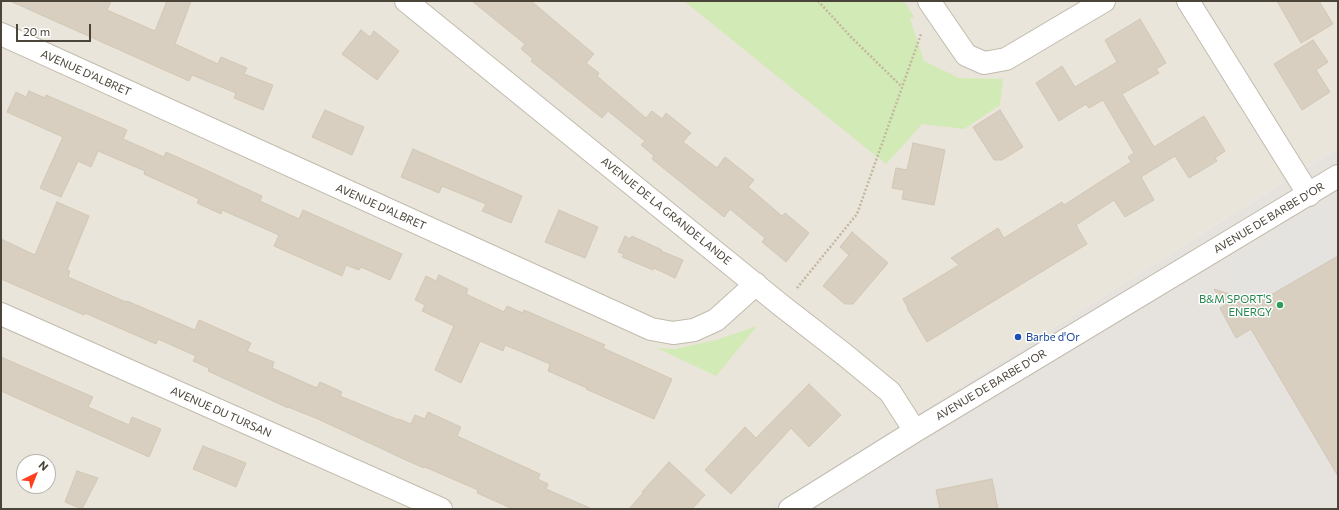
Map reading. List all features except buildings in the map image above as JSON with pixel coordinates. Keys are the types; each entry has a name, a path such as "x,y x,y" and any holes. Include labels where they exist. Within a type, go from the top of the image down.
{"street":[{"name":"AVENUE DE LA GRANDE LANDE","path":"406,1 890,392 916,431"},
{"path":"929,1 966,55 984,63 1006,59 1104,1"},
{"path":"1188,1 1309,195"},
{"name":"AVENUE D'ALBRET","path":"1,34 651,329 673,333 694,330 716,320 756,284"},
{"name":"AVENUE DE BARBE D'OR","path":"790,509 916,431 1309,195 1338,176"},
{"name":"AVENUE DU TURSAN","path":"1,314 441,509"}],"path":[{"path":"818,1 850,37 902,87"},
{"path":"782,306 857,214 922,33 942,21"}],"shaded area":[{"path":"1,1 1338,1 1338,148 766,509 1,509"},
{"path":"1338,148 1338,509 766,509"},
{"path":"1338,197 1338,256 1257,303 1240,297 1223,266"}],"green space":[{"path":"684,1 904,1 914,17 910,19 924,61 959,78 1003,79 1000,105 964,129 922,124 886,164"},
{"path":"757,326 716,376 657,348 675,349 716,340"}],"place":[{"name":"B&M SPORT'S ENERGY","path":"1280,305"},
{"name":"Barbe d'Or","path":"1018,337"}]}
